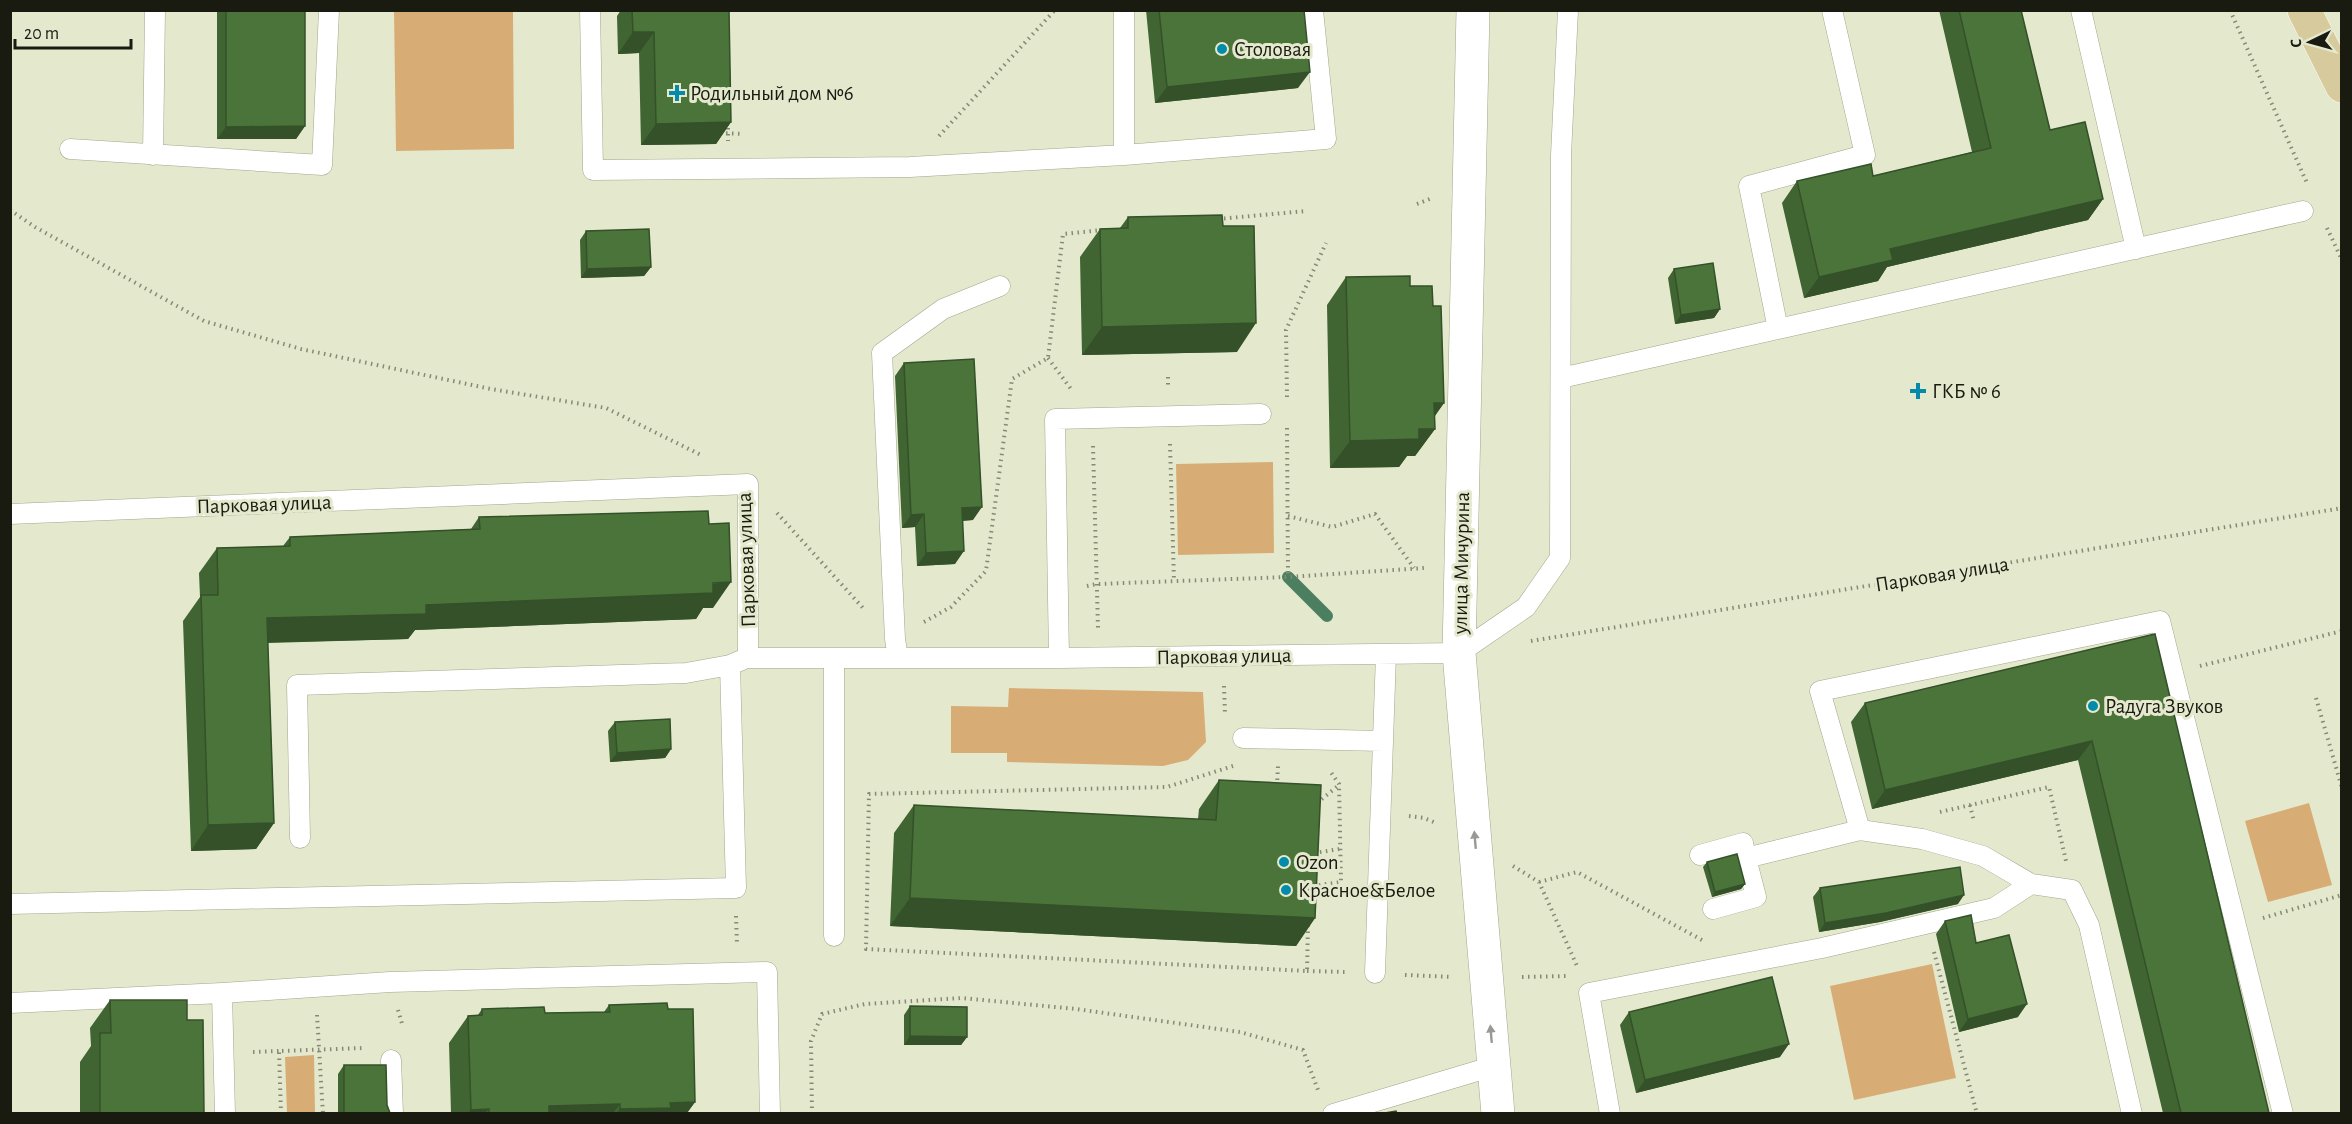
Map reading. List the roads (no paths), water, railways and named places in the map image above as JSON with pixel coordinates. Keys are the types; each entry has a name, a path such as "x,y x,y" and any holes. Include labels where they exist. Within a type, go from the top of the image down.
{"main road":[{"path":"2304,10 2342,86"}],"street":[{"name":"улица Мичурина","path":"1473,10 1459,653 1498,1113"}],"lane":[{"path":"153,154 155,10"},
{"path":"70,150 322,165 329,10"},
{"path":"590,10 593,170 910,167 1124,155 1326,139 1313,10"},
{"path":"1124,10 1124,155"},
{"path":"1459,653 1526,607 1560,558 1561,155 1568,10"},
{"path":"1778,329 1749,186 1865,155 1832,10"},
{"path":"2081,10 2136,249"},
{"path":"1561,378 2303,211"},
{"path":"896,648 882,353 943,309 1000,286"},
{"path":"1059,648 1055,419 1261,414"},
{"name":"Парковая улица","path":"10,514 748,484 739,662 834,658 896,648 1059,648 1223,656 1459,653"},
{"path":"1860,830 1820,691 2160,621 2283,1113"},
{"path":"1375,973 1386,654"},
{"path":"834,658 834,936"},
{"path":"10,904 736,888 739,662 686,673 297,685 300,838"},
{"path":"1243,738 1382,741"},
{"path":"1746,858 1860,830 1922,839 1983,856 2031,884 2072,890 2089,925 2132,1113"},
{"path":"1700,855 1743,843 1756,897 1713,909"},
{"path":"1610,1113 1585,985 1745,964 1927,924 1994,908 2031,884"},
{"path":"10,1003 390,982 767,972 770,1113"},
{"path":"222,993 225,1113"},
{"path":"391,1060 393,1113"},
{"path":"1333,1113 1494,1066"}],"waterway":[{"path":"1288,577 1327,616"}],"place":[{"name":"Столовая","path":"1222,49"},
{"name":"Родильный дом №6","path":"677,93"},
{"name":"ГКБ № 6","path":"1918,391"},
{"name":"Радуга Звуков","path":"2093,706"},
{"name":"Ozon","path":"1284,862"},
{"name":"Красное&Белое","path":"1286,890"}]}
